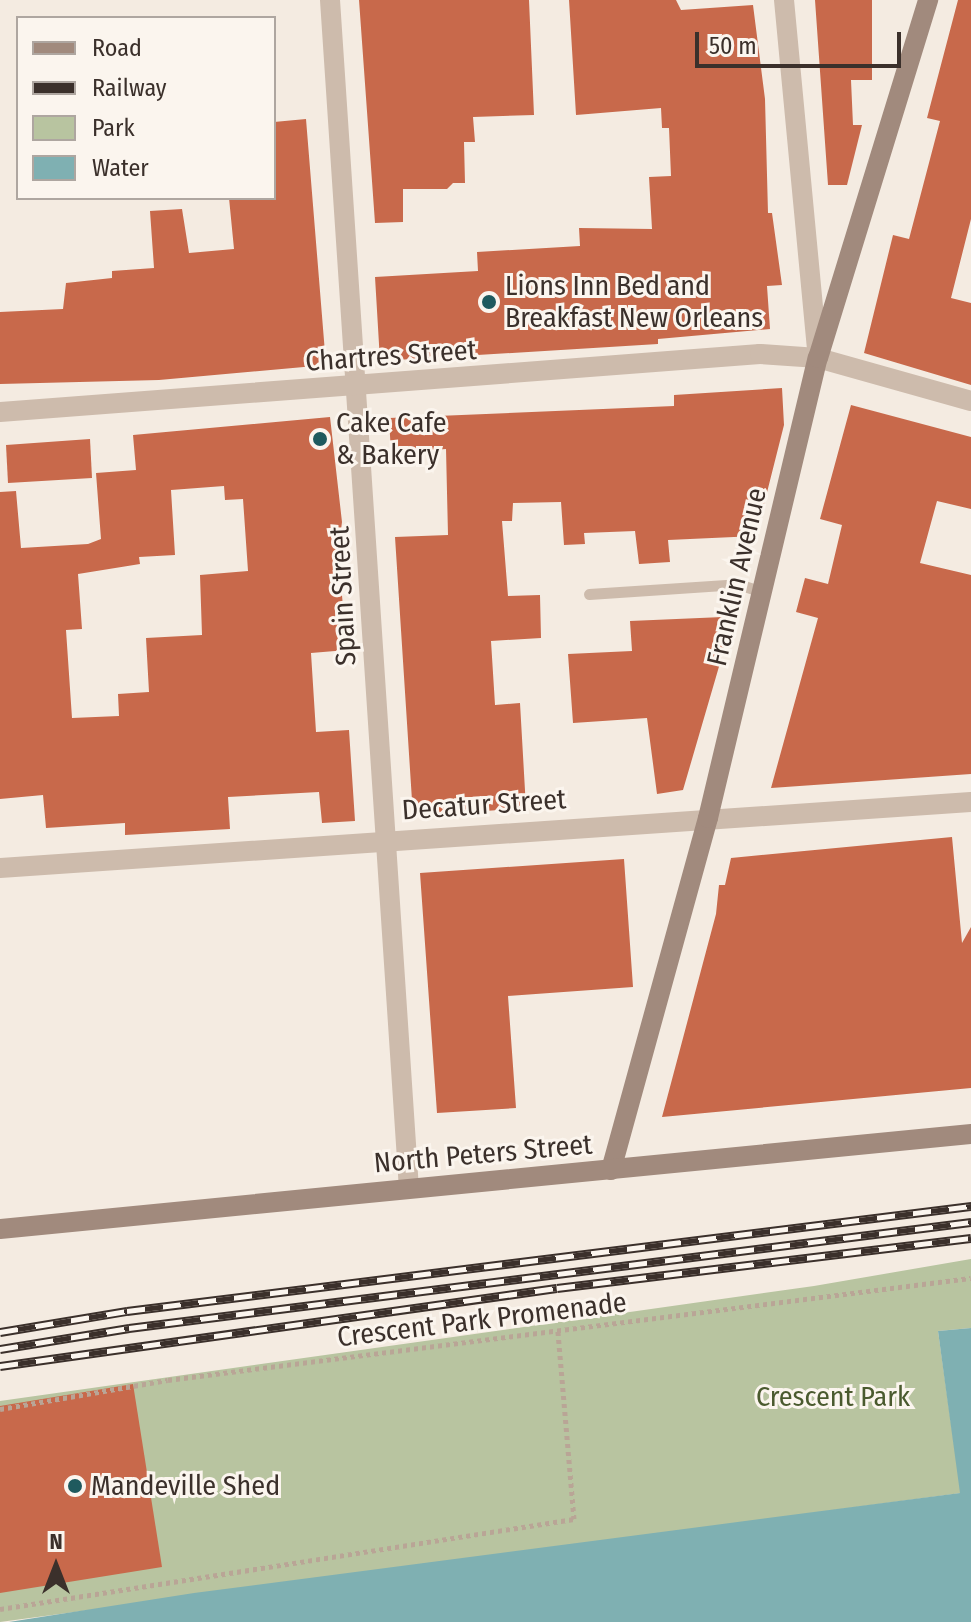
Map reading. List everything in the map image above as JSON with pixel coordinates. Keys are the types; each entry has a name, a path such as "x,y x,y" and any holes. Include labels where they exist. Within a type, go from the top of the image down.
{"street":[{"name":"Spain Street","path":"330,0 409,1188"},
{"path":"784,0 818,358"},
{"name":"Franklin Avenue","path":"611,1170 708,818 818,358 928,0"},
{"name":"Chartres Street","path":"0,412 358,388 760,354 818,358 971,401"},
{"name":"Decatur Street","path":"0,868 971,802"},
{"name":"North Peters Street","path":"0,1229 971,1134"}],"lane":[{"path":"589,594 738,584 762,592"}],"path":[{"name":"Crescent Park Promenade","path":"0,1409 168,1380 971,1278"},
{"path":"0,1609 574,1519 558,1331"}],"green space":[{"name":"Crescent Park","path":"971,1259 971,1328 938,1331 961,1493 0,1622 0,1401 814,1286"}],"water":[{"path":"971,1328 971,1622 9,1622 194,1593 960,1493 938,1331"}],"building":[{"path":"359,0 529,0 534,115 473,117 475,142 464,142 465,183 453,183 447,189 403,189 403,222 375,223"},
{"path":"569,0 676,0 681,10 753,5 765,99 768,213 772,213 782,285 767,286 770,329 658,339 658,344 380,361 375,277 478,271 477,252 580,246 579,228 652,229 649,177 671,176 669,128 662,128 661,108 576,115"},
{"path":"815,0 872,0 872,80 851,80 853,125 862,125 847,185 828,185"},
{"path":"958,0 971,0 971,219 951,298 971,303 971,385 864,353 893,235 909,239 940,121 927,118"},
{"path":"306,119 326,365 159,380 0,384 0,312 63,309 66,283 112,278 112,271 154,268 150,211 182,209 189,253 234,249 229,200 276,200 276,122"},
{"path":"782,388 784,425 756,536 668,540 670,562 639,564 635,531 584,533 585,544 564,545 561,502 513,503 512,521 502,521 508,596 540,595 541,638 491,641 495,705 520,703 526,808 413,816 395,537 448,535 446,449 391,453 389,418 674,406 674,395"},
{"path":"851,405 971,437 971,509 937,501 920,563 971,575 971,774 771,788 818,618 796,612 805,578 828,584 842,525 820,519"},
{"path":"330,417 342,522 338,552 347,650 311,653 316,732 349,730 355,821 322,823 319,792 228,797 230,829 125,835 125,823 46,828 43,795 0,799 0,492 16,491 21,548 88,544 101,539 96,473 136,470 133,435","holes":["224,486 225,500 243,499 248,571 200,575 202,635 146,638 149,692 118,694 119,716 72,718 66,630 82,629 78,574 140,564 139,557 175,555 171,490"]},
{"path":"90,439 92,478 8,483 6,445"},
{"path":"723,617 725,646 683,790 657,794 647,718 573,723 568,654 632,651 630,621"},
{"path":"952,837 962,943 971,927 971,1088 662,1117 716,914 719,885 725,885 731,858"},
{"path":"624,859 633,987 508,996 516,1108 437,1113 420,873"},
{"name":"Mandeville Shed","path":"133,1384 162,1567 0,1593 0,1406"}],"railway":[{"path":"0,1332 127,1311 971,1206"},
{"path":"0,1349 129,1328 971,1222"},
{"path":"0,1366 557,1288 971,1238"}],"place":[{"name":"Lions Inn Bed and Breakfast New Orleans","path":"489,302"},
{"name":"Cake Cafe & Bakery","path":"320,439"},
{"name":"Mandeville Shed","path":"75,1486"}]}
